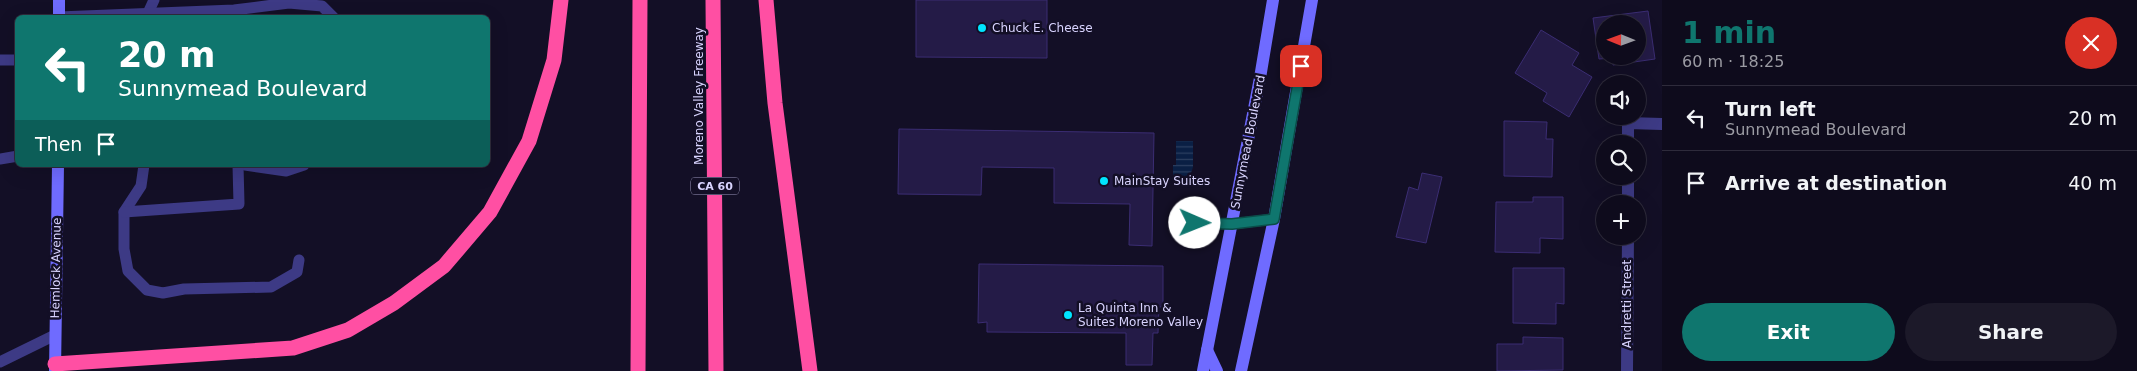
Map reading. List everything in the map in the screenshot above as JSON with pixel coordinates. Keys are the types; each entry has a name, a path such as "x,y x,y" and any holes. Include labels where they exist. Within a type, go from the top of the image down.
{"highway":[{"path":"55,367 293,348 348,330 394,303 444,266 490,212 529,141 554,60 561,0"},
{"path":"638,371 640,0"},
{"name":"Moreno Valley Freeway","path":"714,0 716,371"},
{"path":"766,0 775,103 810,371"}],"main road":[{"path":"59,15 60,0"},
{"name":"Sunnymead Boulevard","path":"1203,371 1273,0"},
{"path":"1241,371 1274,219 1312,0"},
{"name":"Hemlock Avenue","path":"55,367 58,167"},
{"path":"1207,350 1217,371"}],"street":[{"path":"1628,135 1628,123 1662,124"},
{"name":"Andretti Street","path":"1627,371 1628,245"}],"lane":[{"path":"148,13 154,0"},
{"path":"131,15 148,13 208,14 289,3 322,6 331,15"},
{"path":"0,60 15,60"},
{"path":"0,159 15,156"},
{"path":"144,167 141,186 124,212 124,249 128,271 147,290 163,293 184,289 271,287 297,272 299,260"},
{"path":"124,212 239,204 238,167"},
{"path":"259,167 286,171 298,167"},
{"path":"1195,223 1232,224 1274,219"},
{"path":"0,362 55,335"}],"water":[{"path":"1176,141 1193,141 1193,167 1190,176 1173,176 1173,165 1176,165"}],"building":[{"name":"Chuck E. Cheese","path":"916,0 1047,0 1047,58 916,57"},
{"path":"1648,11 1655,59 1646,60 1646,15 1617,15"},
{"path":"1593,18 1596,18 1596,38"},
{"path":"1541,30 1579,53 1572,65 1592,77 1569,117 1543,101 1547,93 1515,73"},
{"path":"1504,121 1547,122 1546,139 1553,139 1552,177 1504,176"},
{"name":"MainStay Suites","path":"899,129 1154,133 1152,246 1129,245 1130,204 1054,203 1054,168 982,167 981,195 898,194"},
{"path":"1422,173 1442,177 1426,243 1396,237 1409,187 1418,190"},
{"path":"1533,197 1563,197 1563,239 1540,238 1540,253 1495,252 1496,202 1533,202"},
{"name":"La Quinta Inn & Suites Moreno Valley","path":"979,264 1163,266 1163,307 1159,307 1158,333 1153,333 1152,365 1126,365 1126,333 987,332 987,322 978,323"},
{"path":"1513,268 1564,268 1564,304 1556,303 1556,324 1513,323"},
{"path":"1523,337 1563,338 1563,370 1497,371 1497,344 1523,344"}],"place":[{"name":"Chuck E. Cheese","path":"982,28"},
{"name":"MainStay Suites","path":"1104,181"},
{"name":"La Quinta Inn & Suites Moreno Valley","path":"1068,315"}],"route":[{"path":"1195,223 1232,224 1274,219 1301,66"}]}
